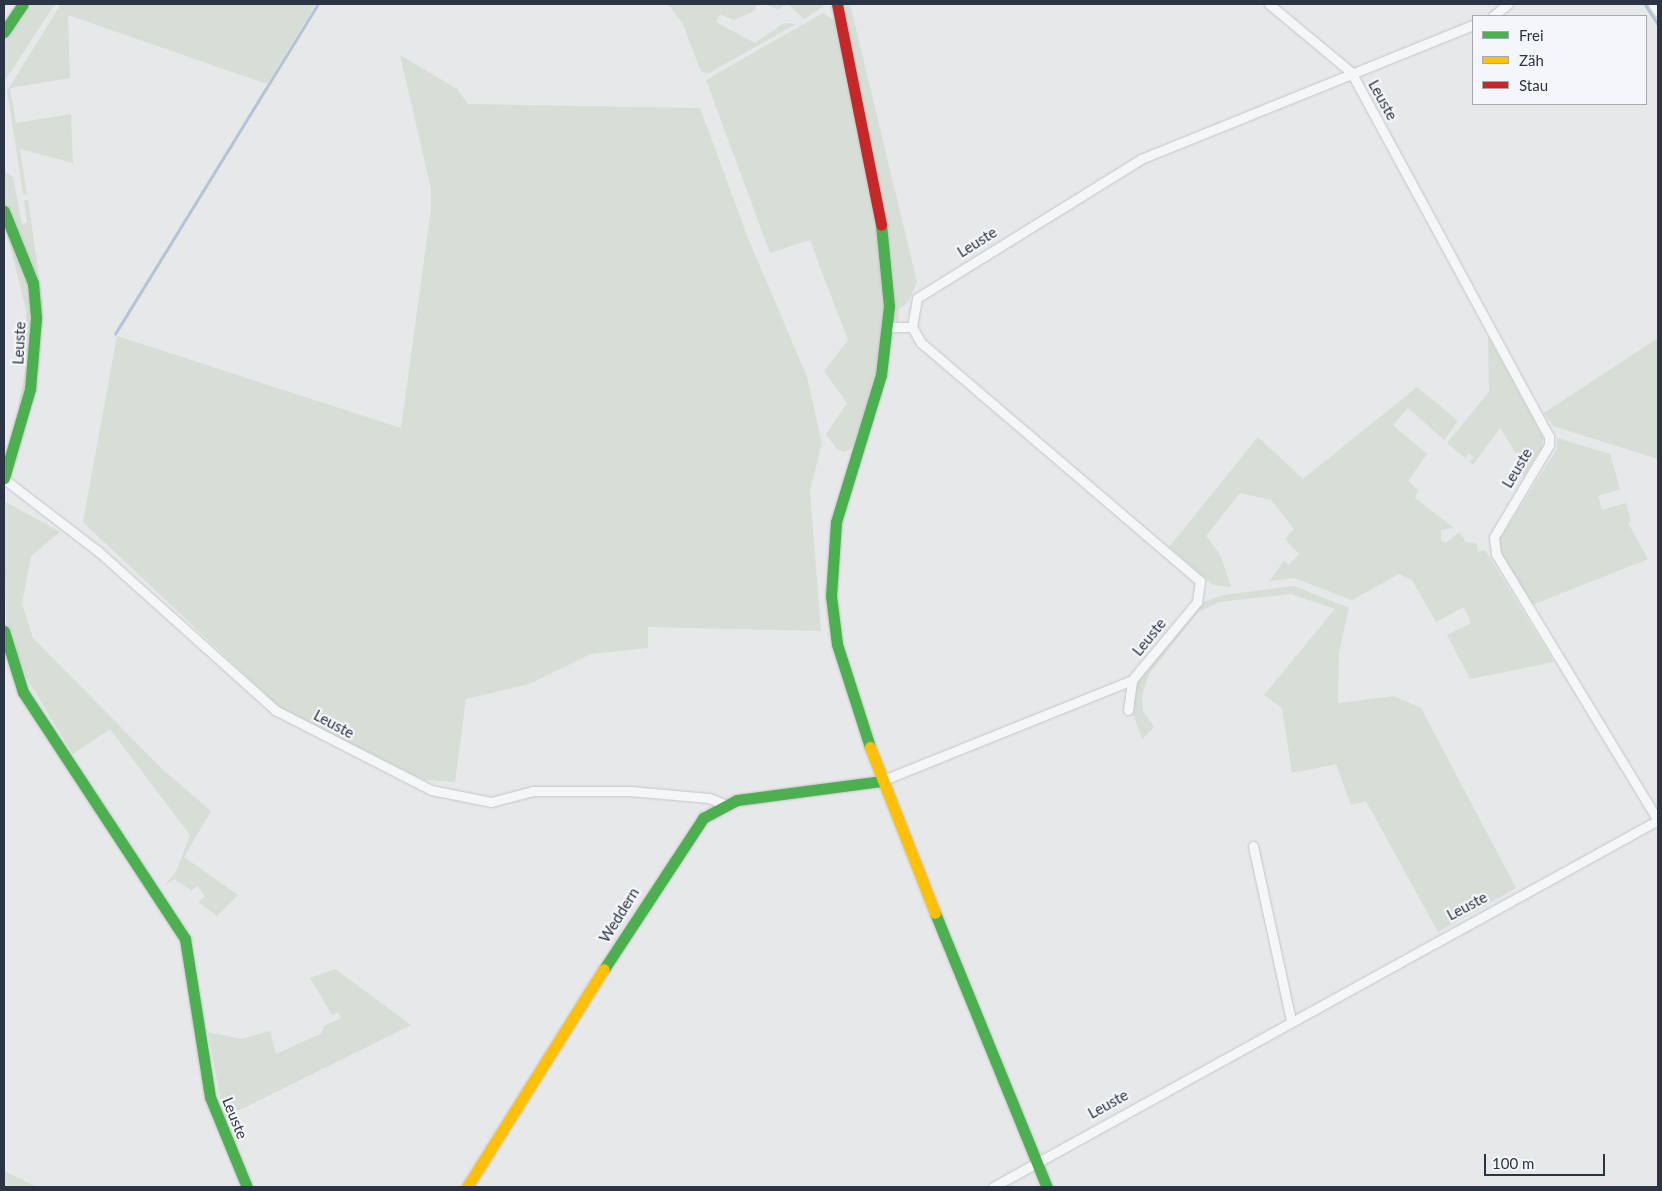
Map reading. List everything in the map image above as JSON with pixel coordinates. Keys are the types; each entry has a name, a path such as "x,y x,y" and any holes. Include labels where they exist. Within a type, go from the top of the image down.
{"main road":[{"path":"4,16 11,4"},
{"path":"4,32 24,4"},
{"path":"838,4 888,270 888,327 881,375 836,522 831,596 843,670 881,781 1038,1160 1047,1187"},
{"name":"Leuste","path":"4,211 33,283 36,318 30,389 4,479"},
{"name":"Leuste","path":"4,631 23,692 185,939 210,1097 247,1187"},
{"name":"Weddern","path":"467,1187 685,839 703,818 724,804 881,781"}],"street":[{"name":"Leuste","path":"993,1187 1038,1160 1291,1020 1658,820 1496,554 1494,537 1549,445 1549,436 1351,72 1268,4"},
{"path":"1494,15 1508,4"},
{"path":"1653,4 1658,12"},
{"name":"Leuste","path":"881,781 1110,692 1132,680 1197,602 1200,581 921,343 912,327 921,294 1114,173 1351,72 1472,25"},
{"path":"888,327 912,327"},
{"name":"Leuste","path":"4,479 98,551 275,710 430,790 491,802 533,791 620,791 710,798 724,804"},
{"name":"Leuste","path":"1110,692 1128,707 1132,680"},
{"path":"1253,846 1291,1020"}],"shaded area":[{"path":"32,4 55,4 4,82 4,44"},
{"path":"61,4 316,4 267,84 68,15 70,78 10,88 16,123 71,114 73,163 20,149 27,196 23,193 7,91"},
{"path":"668,4 757,4 754,11 734,20 720,14 716,22 755,43 784,23 796,24 709,73 701,72 683,24"},
{"path":"823,4 824,6 804,19 789,5"},
{"path":"843,4 850,4 917,282 908,302 899,309 898,323 894,318"},
{"path":"767,5 787,5 778,9"},
{"path":"823,13 837,22 879,234 885,295 879,362 853,447 845,452 837,449 826,434 847,403 824,371 848,340 810,240 770,253 706,80"},
{"path":"400,55 457,89 468,104 700,108 748,238 807,377 822,443 810,491 821,631 648,627 648,648 591,654 529,684 466,699 455,782 424,780 284,712 83,522 117,336 401,428 431,209 431,189"},
{"path":"4,171 13,177 22,224 27,223 24,200 28,200 43,304 39,374 34,273 4,202"},
{"path":"4,220 21,254 31,300 29,373 15,422 25,372 26,311"},
{"path":"1488,336 1543,437 1542,447 1524,476 1514,470 1517,455 1500,428 1473,465 1469,461 1474,458 1468,453 1466,459 1447,443 1489,392"},
{"path":"1658,338 1658,459 1553,426 1544,413"},
{"path":"1417,387 1458,421 1444,440 1408,408 1393,425 1427,454 1408,481 1418,490 1415,498 1454,528 1441,530 1441,541 1446,543 1459,532 1466,542 1477,544 1478,552 1485,550 1554,662 1470,679 1447,635 1471,623 1464,607 1436,622 1412,580 1399,574 1352,600 1294,578 1269,581 1284,561 1289,565 1299,554 1285,539 1294,529 1271,500 1240,493 1206,536 1220,554 1231,587 1213,585 1169,547 1258,437 1303,479"},
{"path":"1557,438 1610,454 1620,489 1598,496 1602,510 1626,503 1631,521 1628,523 1648,559 1532,605 1499,550 1499,540 1557,449"},
{"path":"4,501 60,532 31,556 22,604 33,638 162,769 211,811 184,857 238,895 217,916 198,902 205,897 198,886 191,890 174,879 164,886 176,872 190,835 110,729 73,754 12,654 6,621"},
{"path":"1294,586 1349,608 1339,652 1338,703 1394,696 1421,708 1516,888 1438,932 1366,801 1351,805 1336,764 1292,773 1282,708 1264,695 1335,609 1291,594 1219,602 1198,612 1149,674 1142,695 1143,711 1154,727 1142,739 1133,714 1134,687 1198,604 1224,595"},
{"path":"335,969 411,1025 224,1118 208,1032 241,1039 270,1031 276,1054 322,1033 324,1026 341,1018 338,1012 332,1015 310,978"},
{"path":"4,1171 37,1187 4,1187"}],"waterway":[{"path":"115,334 318,4"},
{"path":"1645,4 1658,24"}],"traffic: fast":[{"path":"4,32 23,4"},
{"path":"4,211 33,283 36,318 30,389 4,478"},
{"path":"870,747 837,644 831,596 836,522 881,375 889,306 881,225"},
{"path":"4,631 23,692 185,939 210,1097 247,1187"},
{"path":"604,969 703,818 737,800 881,781"},
{"path":"935,913 1047,1187"}],"traffic: slow":[{"path":"870,747 935,913"},
{"path":"467,1187 604,969"}],"traffic: jam":[{"path":"837,4 881,225"}]}
